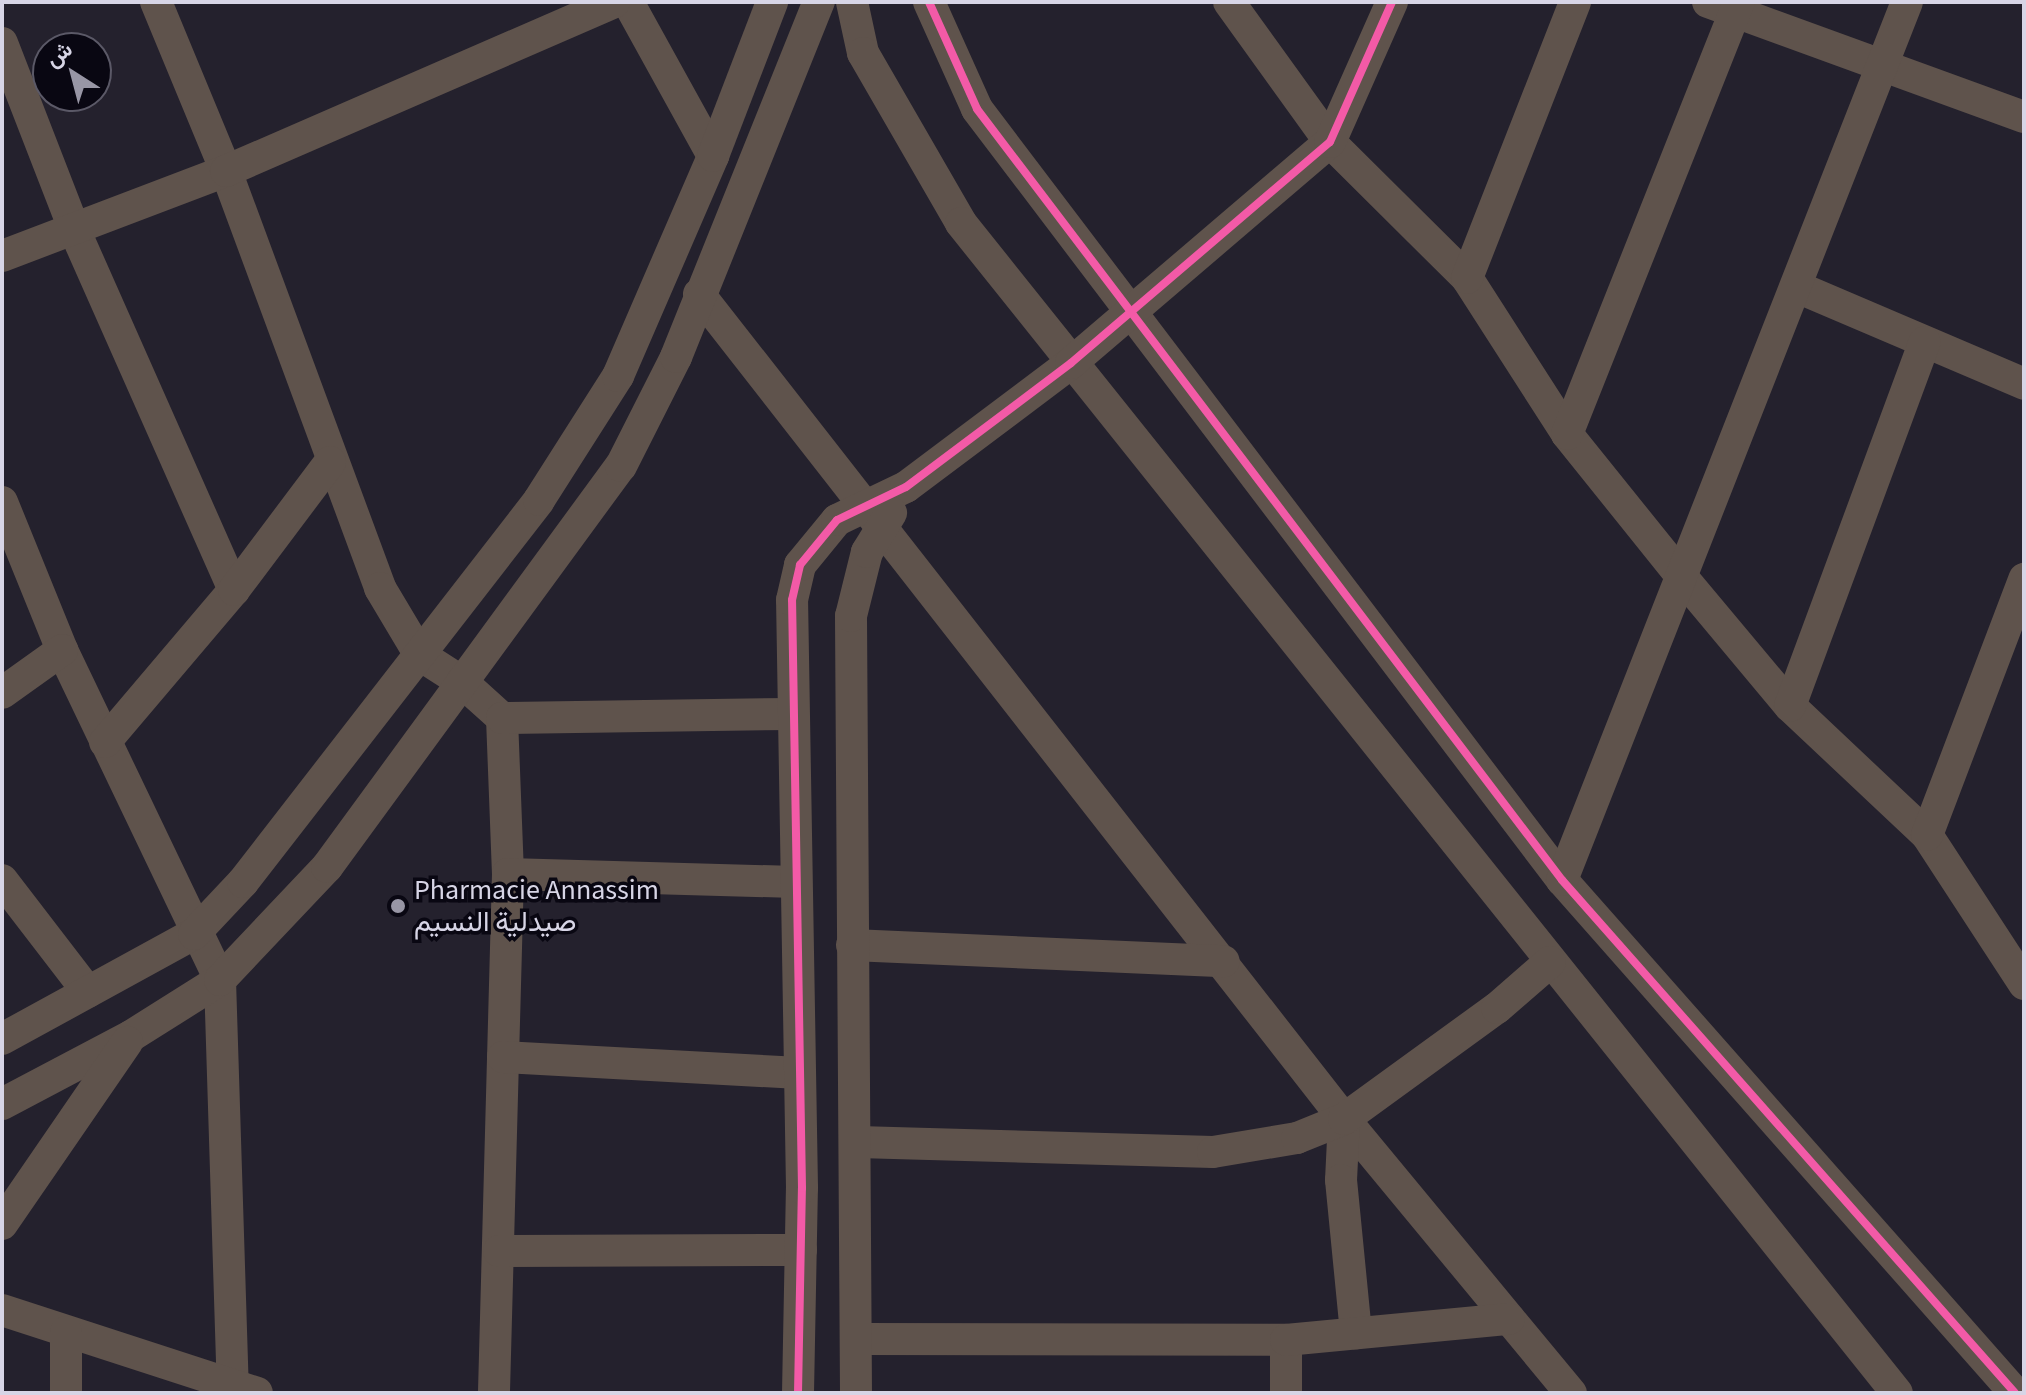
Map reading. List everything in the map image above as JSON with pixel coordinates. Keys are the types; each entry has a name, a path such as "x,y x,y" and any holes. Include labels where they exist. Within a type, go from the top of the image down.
{"street":[{"path":"156,2 226,171 330,462 380,588 420,655 462,682 502,718 793,714"},
{"path":"2,256 226,171 614,2"},
{"path":"628,2 713,156"},
{"path":"2,1039 88,992 143,967 194,934 243,882 420,655 592,422 618,376 713,156 772,2"},
{"path":"2,1104 131,1036 220,980 327,867 621,466 676,357 819,2"},
{"path":"852,2 863,53 905,134 961,223 1897,1393"},
{"path":"929,2 977,109 1562,880 2015,1393"},
{"path":"1229,2 1330,142 1467,278 1567,434 1682,577 1790,706 1927,835 2022,972"},
{"path":"856,1393 858,1142 852,945 851,616 872,517 906,487 1071,363 1330,142 1392,2"},
{"path":"1467,278 1575,2"},
{"path":"1562,880 1907,2"},
{"path":"1567,434 1727,5 1882,65 2022,109"},
{"path":"2,43 74,229 234,590"},
{"path":"1797,287 2024,384"},
{"path":"699,294 1224,961 1344,1119 1571,1393"},
{"path":"1790,706 1925,342"},
{"path":"105,742 234,590 330,462"},
{"path":"2,502 62,650 194,934 220,980 241,1391 2,1310"},
{"path":"798,1393 800,1073 792,600 800,565 837,520 872,517"},
{"path":"1927,835 2024,579"},
{"path":"2,693 62,650"},
{"path":"494,1393 508,874 502,718"},
{"path":"508,874 796,882"},
{"path":"2,880 88,992"},
{"path":"852,945 1224,961"},
{"path":"858,1142 1213,1152 1297,1138 1344,1119 1497,1008 1550,962"},
{"path":"2,1224 131,1036"},
{"path":"503,1057 800,1073"},
{"path":"1344,1119 1341,1180 1356,1333"},
{"path":"499,1251 801,1250"},
{"path":"856,1339 1286,1340 1509,1319"},
{"path":"66,1332 66,1393"},
{"path":"1286,1340 1286,1393"}],"cycle path":[{"path":"929,2 977,109 1562,880 2015,1393"},
{"path":"798,1393 802,1188 792,600 800,565 837,520 906,487 1071,363 1330,142 1392,2"}],"place":[{"name":"Pharmacie Annassim صيدلية النسيم","path":"398,906"}]}
